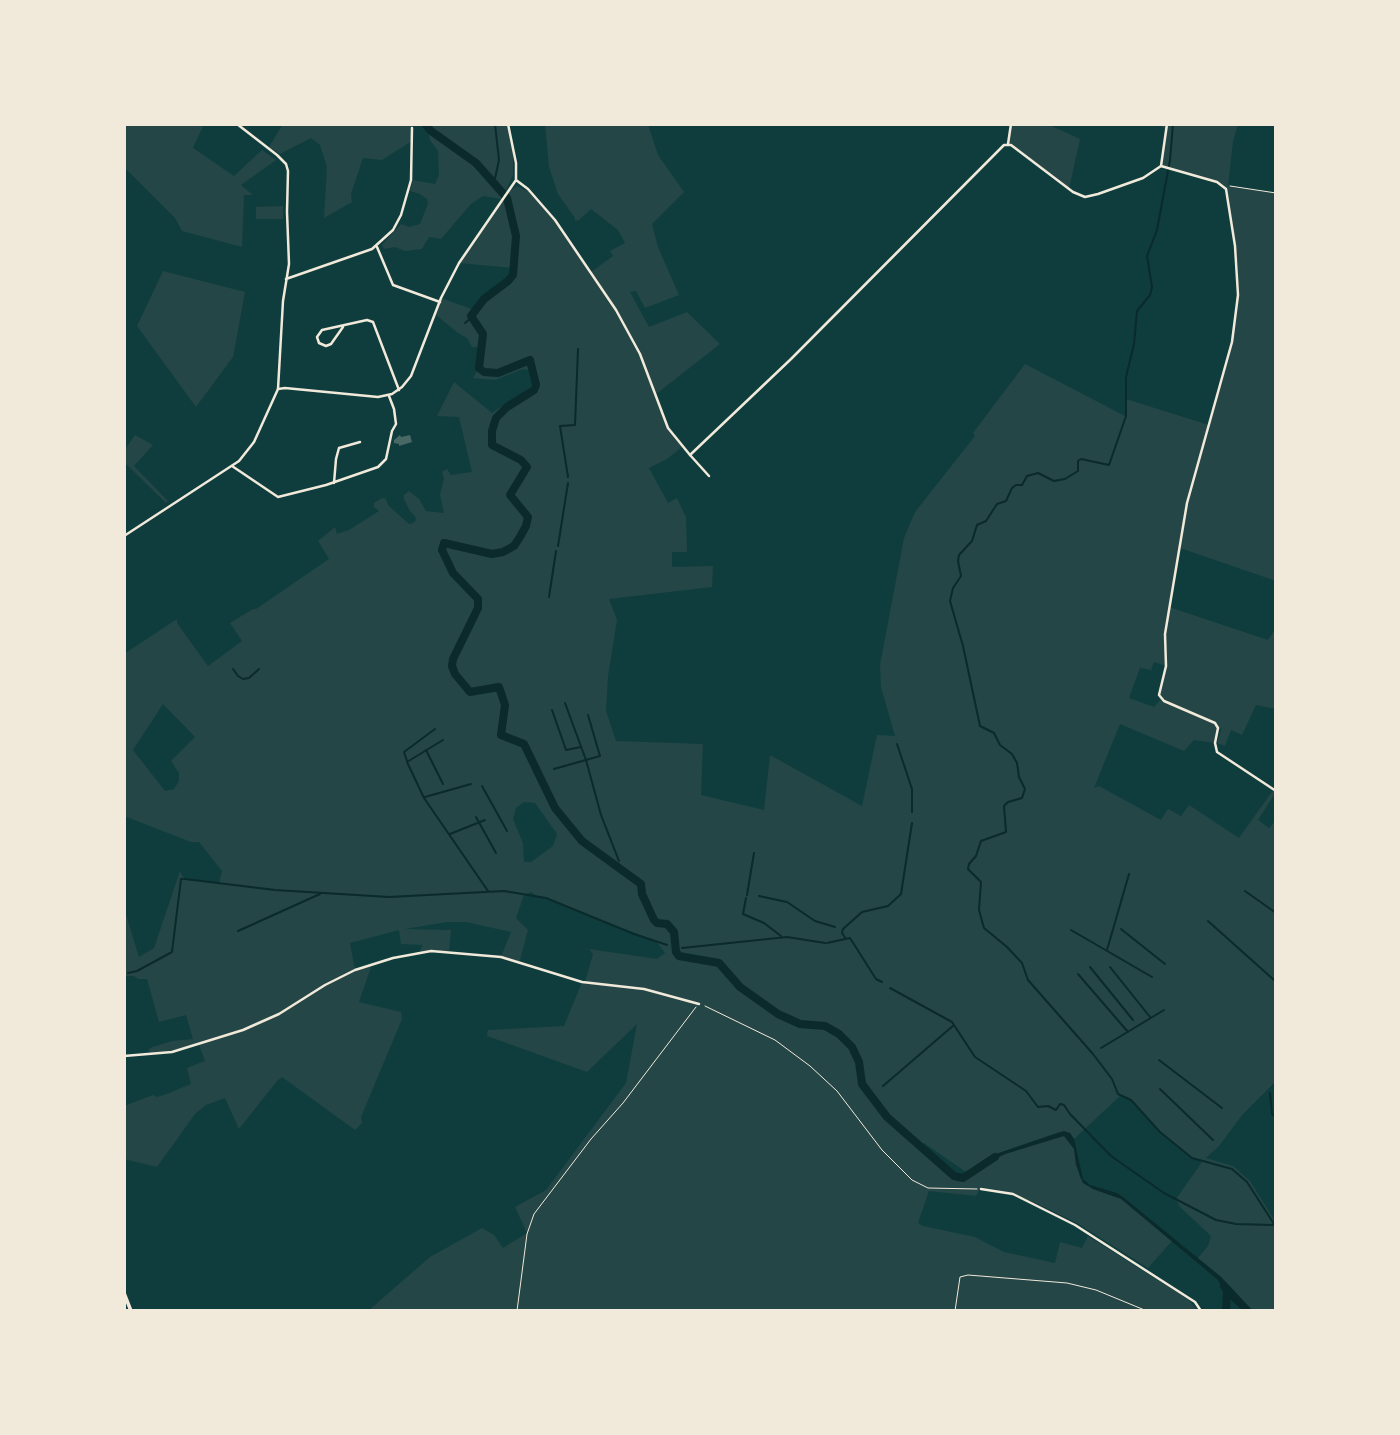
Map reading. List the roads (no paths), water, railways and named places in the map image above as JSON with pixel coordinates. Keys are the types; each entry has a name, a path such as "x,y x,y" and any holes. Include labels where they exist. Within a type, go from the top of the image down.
{"main road":[{"path":"124,1293 131,1311"}],"street":[{"path":"124,536 232,466 254,442 278,389 282,301 289,264 287,167 277,155 237,124"},
{"path":"278,389 370,396 388,395 399,390 411,376 440,302 459,263 516,180 516,163 508,124"},
{"path":"690,455 1008,144 1011,124"},
{"path":"1163,167 1167,124"},
{"path":"286,279 377,247 397,225 412,173 412,128"},
{"path":"1008,144 1073,192 1085,197 1143,178 1163,167 1223,185 1228,194 1236,246 1237,315 1226,366 1187,503 1164,634 1166,666 1159,695 1164,701 1215,723 1218,728 1215,743 1217,752 1276,791"},
{"path":"516,180 528,189 555,220 616,310 640,354 668,428 709,476"},
{"path":"377,247 393,285 440,302"},
{"path":"343,327 328,346 318,341 317,335 322,330 368,320 373,322 399,390"},
{"path":"232,466 278,497 334,483 378,467 384,462 391,431 396,424 388,395"},
{"path":"334,483 335,459 339,448 360,442"},
{"path":"124,1049 125,1056 172,1052 243,1030 279,1014 345,975 386,960 431,951 501,957 582,982 644,989 699,1004"},
{"path":"981,1189 1013,1194 1076,1225 1195,1302 1200,1311"}],"waterway":[{"path":"425,124 476,163 507,198 516,236 513,275 484,299 471,316 483,334 479,368 484,372 498,373 530,360 536,385 534,390 507,407 496,418 492,431 492,445 521,460 527,467 510,495 528,517 520,537 514,546 492,554 444,543 442,550 453,573 478,599 478,608 453,659 455,674 470,692 499,687 505,705 501,735 524,744 555,808 582,841 641,884 642,894 654,920 667,924 674,932 676,952 679,956 719,963 740,987 778,1014 800,1024 825,1026 839,1034 852,1047 859,1062 862,1084 887,1117 954,1176 963,1178 995,1157"},
{"path":"494,183 499,160 495,124"},
{"path":"1173,124 1170,160 1157,230 1147,256 1152,287 1150,295 1137,311 1134,344 1126,377 1126,416 1109,465 1081,459 1078,461 1078,471 1065,479 1054,481 1038,473 1027,476 1022,485 1012,488 1006,501 997,504 986,521 977,525 972,541 959,555 961,576 953,588 950,601 963,646 980,726 994,733 1000,745 1012,754 1025,789 1022,798 1004,806 1006,832 981,841 968,869 981,882 979,910 984,928 1022,963 1028,980 1093,1054 1112,1079 1118,1094 1131,1100 1160,1132 1192,1158 1232,1169 1247,1182 1276,1227"},
{"path":"465,323 471,318"},
{"path":"568,477 560,426 575,425 578,349"},
{"path":"558,546 568,483"},
{"path":"549,597 556,551"},
{"path":"233,669 243,679 249,678 259,669"},
{"path":"565,703 586,760 601,815 619,861"},
{"path":"552,710 566,750 581,747"},
{"path":"554,769 600,756 588,715"},
{"path":"407,761 404,752 435,729"},
{"path":"443,740 407,762 424,798 488,891"},
{"path":"897,744 912,789 912,812"},
{"path":"426,750 443,784"},
{"path":"425,797 471,784"},
{"path":"482,786 507,831"},
{"path":"476,817 496,853"},
{"path":"450,834 485,820"},
{"path":"846,939 842,933 843,929 862,912 888,906 901,894 912,823"},
{"path":"747,895 754,853"},
{"path":"1107,950 1129,874"},
{"path":"128,973 172,952 183,879"},
{"path":"185,879 275,890 389,897 504,891 546,898 667,945"},
{"path":"1245,891 1276,913"},
{"path":"238,931 320,894"},
{"path":"759,896 787,902 815,921 835,927"},
{"path":"746,898 743,914 764,923 781,936"},
{"path":"1208,921 1274,980"},
{"path":"1121,929 1165,964"},
{"path":"1071,930 1152,977"},
{"path":"682,948 787,937 825,943"},
{"path":"827,943 850,938 876,979 882,982"},
{"path":"1090,967 1133,1020"},
{"path":"1110,967 1150,1017"},
{"path":"1078,974 1128,1032"},
{"path":"890,988 952,1022 975,1057 1026,1091 1038,1107 1048,1106 1056,1110 1060,1104 1064,1105 1111,1156 1164,1193 1216,1220 1236,1224 1273,1225"},
{"path":"1101,1048 1164,1010"},
{"path":"883,1086 954,1025"},
{"path":"1159,1060 1222,1108"},
{"path":"1160,1089 1213,1140"},
{"path":"1270,1093 1272,1114 1276,1117"},
{"path":"1224,1286 1227,1290 1226,1311"}]}
